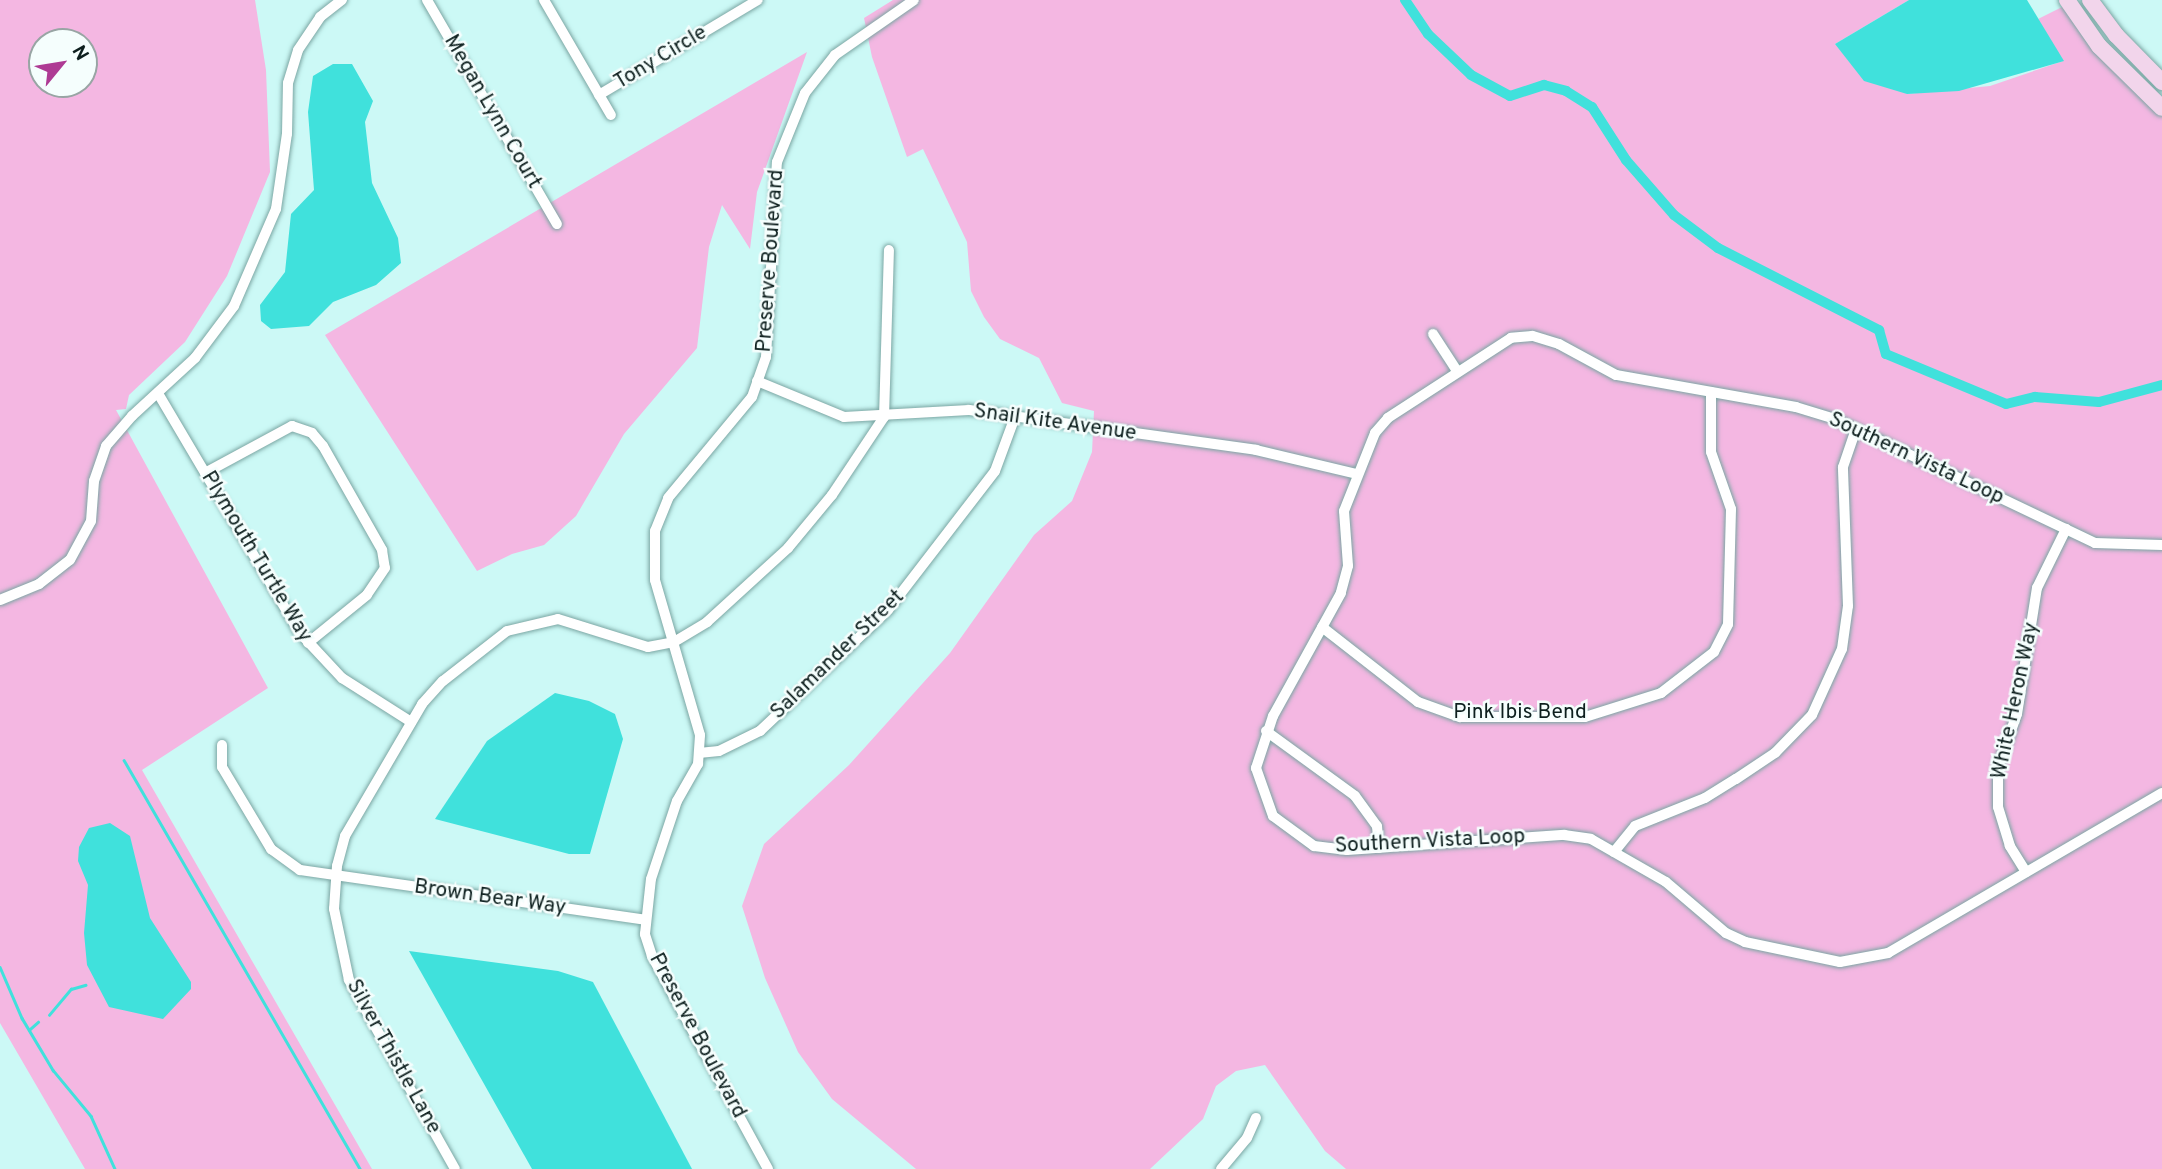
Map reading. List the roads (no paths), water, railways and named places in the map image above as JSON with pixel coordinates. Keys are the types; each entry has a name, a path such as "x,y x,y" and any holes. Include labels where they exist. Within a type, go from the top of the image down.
{"street":[{"path":"0,600 39,584 71,560 91,521 94,481 106,446 132,416 159,395 215,333 252,271 276,209 287,134 288,83 298,50 320,17 342,0"},
{"name":"Megan Lynn Court","path":"427,0 557,224"},
{"path":"544,0 611,115"},
{"name":"Tony Circle","path":"599,95 758,0"},
{"name":"Preserve Boulevard","path":"768,1169 652,956 645,920 650,879 677,802 698,764 699,753 696,716 652,558 659,514 736,417 757,381 766,357 777,162 788,129 805,93 835,55 914,0"},
{"path":"2067,0 2099,46 2162,108"},
{"path":"2090,0 2116,35 2162,82"},
{"path":"674,642 707,622 788,548 832,495 884,417 889,250"},
{"path":"1433,334 1457,371"},
{"name":"Southern Vista Loop","path":"2162,545 2095,543 1856,429 1796,407 1616,375 1559,344 1532,336 1511,338 1388,418 1370,442 1344,511 1348,566 1340,593 1266,732 1256,768 1273,816 1314,846 1379,848 1564,835 1591,839 1666,883 1726,933 1745,943 1840,962 1888,953 2162,793"},
{"name":"Snail Kite Avenue","path":"757,381 844,417 884,417 969,410 1256,450 1357,474"},
{"name":"Pink Ibis Bend","path":"1322,627 1418,702 1460,717 1585,717 1661,693 1714,652 1728,624 1731,509 1710,452 1710,392"},
{"name":"Plymouth Turtle Way","path":"159,395 308,643 342,678 411,722"},
{"name":"Salamander Street","path":"699,753 719,751 760,731 888,610 995,471 1015,417"},
{"path":"205,473 292,426 312,433 323,446 382,550 386,568 367,595 308,643"},
{"path":"1615,852 1635,826 1705,798 1775,753 1812,715 1842,649 1848,606 1843,467 1856,429"},
{"name":"White Heron Way","path":"2026,872 2010,846 1998,807 1998,767 2017,714 2037,588 2066,529"},
{"name":"Silver Thistle Lane","path":"455,1169 349,980 334,909 336,877 345,836 411,722 443,681 507,631 523,625 558,619 648,647 674,642"},
{"path":"1266,732 1355,796 1377,827 1379,848"},
{"name":"Brown Bear Way","path":"222,745 222,766 271,849 300,870 645,920"},
{"path":"1221,1169 1247,1138 1256,1118"}],"water":[{"path":"1909,0 2027,0 2064,61 1959,91 1907,94 1864,81 1835,44"},
{"path":"333,64 352,64 373,101 365,122 372,183 398,238 401,263 376,285 333,302 309,326 271,329 261,321 260,305 285,272 291,214 314,190 308,112 313,76"},
{"path":"555,693 589,701 615,714 623,739 590,854 569,854 435,819 487,741"},
{"path":"110,823 130,836 150,918 191,982 191,989 163,1019 109,1007 87,965 84,933 88,885 78,861 79,847 89,828"},
{"path":"409,951 558,971 593,982 692,1169 532,1169"}],"waterway":[{"path":"1405,0 1428,34 1471,75 1510,96 1544,85 1566,91 1592,107 1626,160 1674,215 1718,248 1879,330 1886,354 2006,404 2035,397 2099,402 2162,385"},
{"path":"124,760 360,1169"},
{"path":"0,967 22,1018 53,1070 91,1116 115,1169"},
{"path":"49,1015 71,989 85,985"},
{"path":"29,1030 38,1022"}]}
